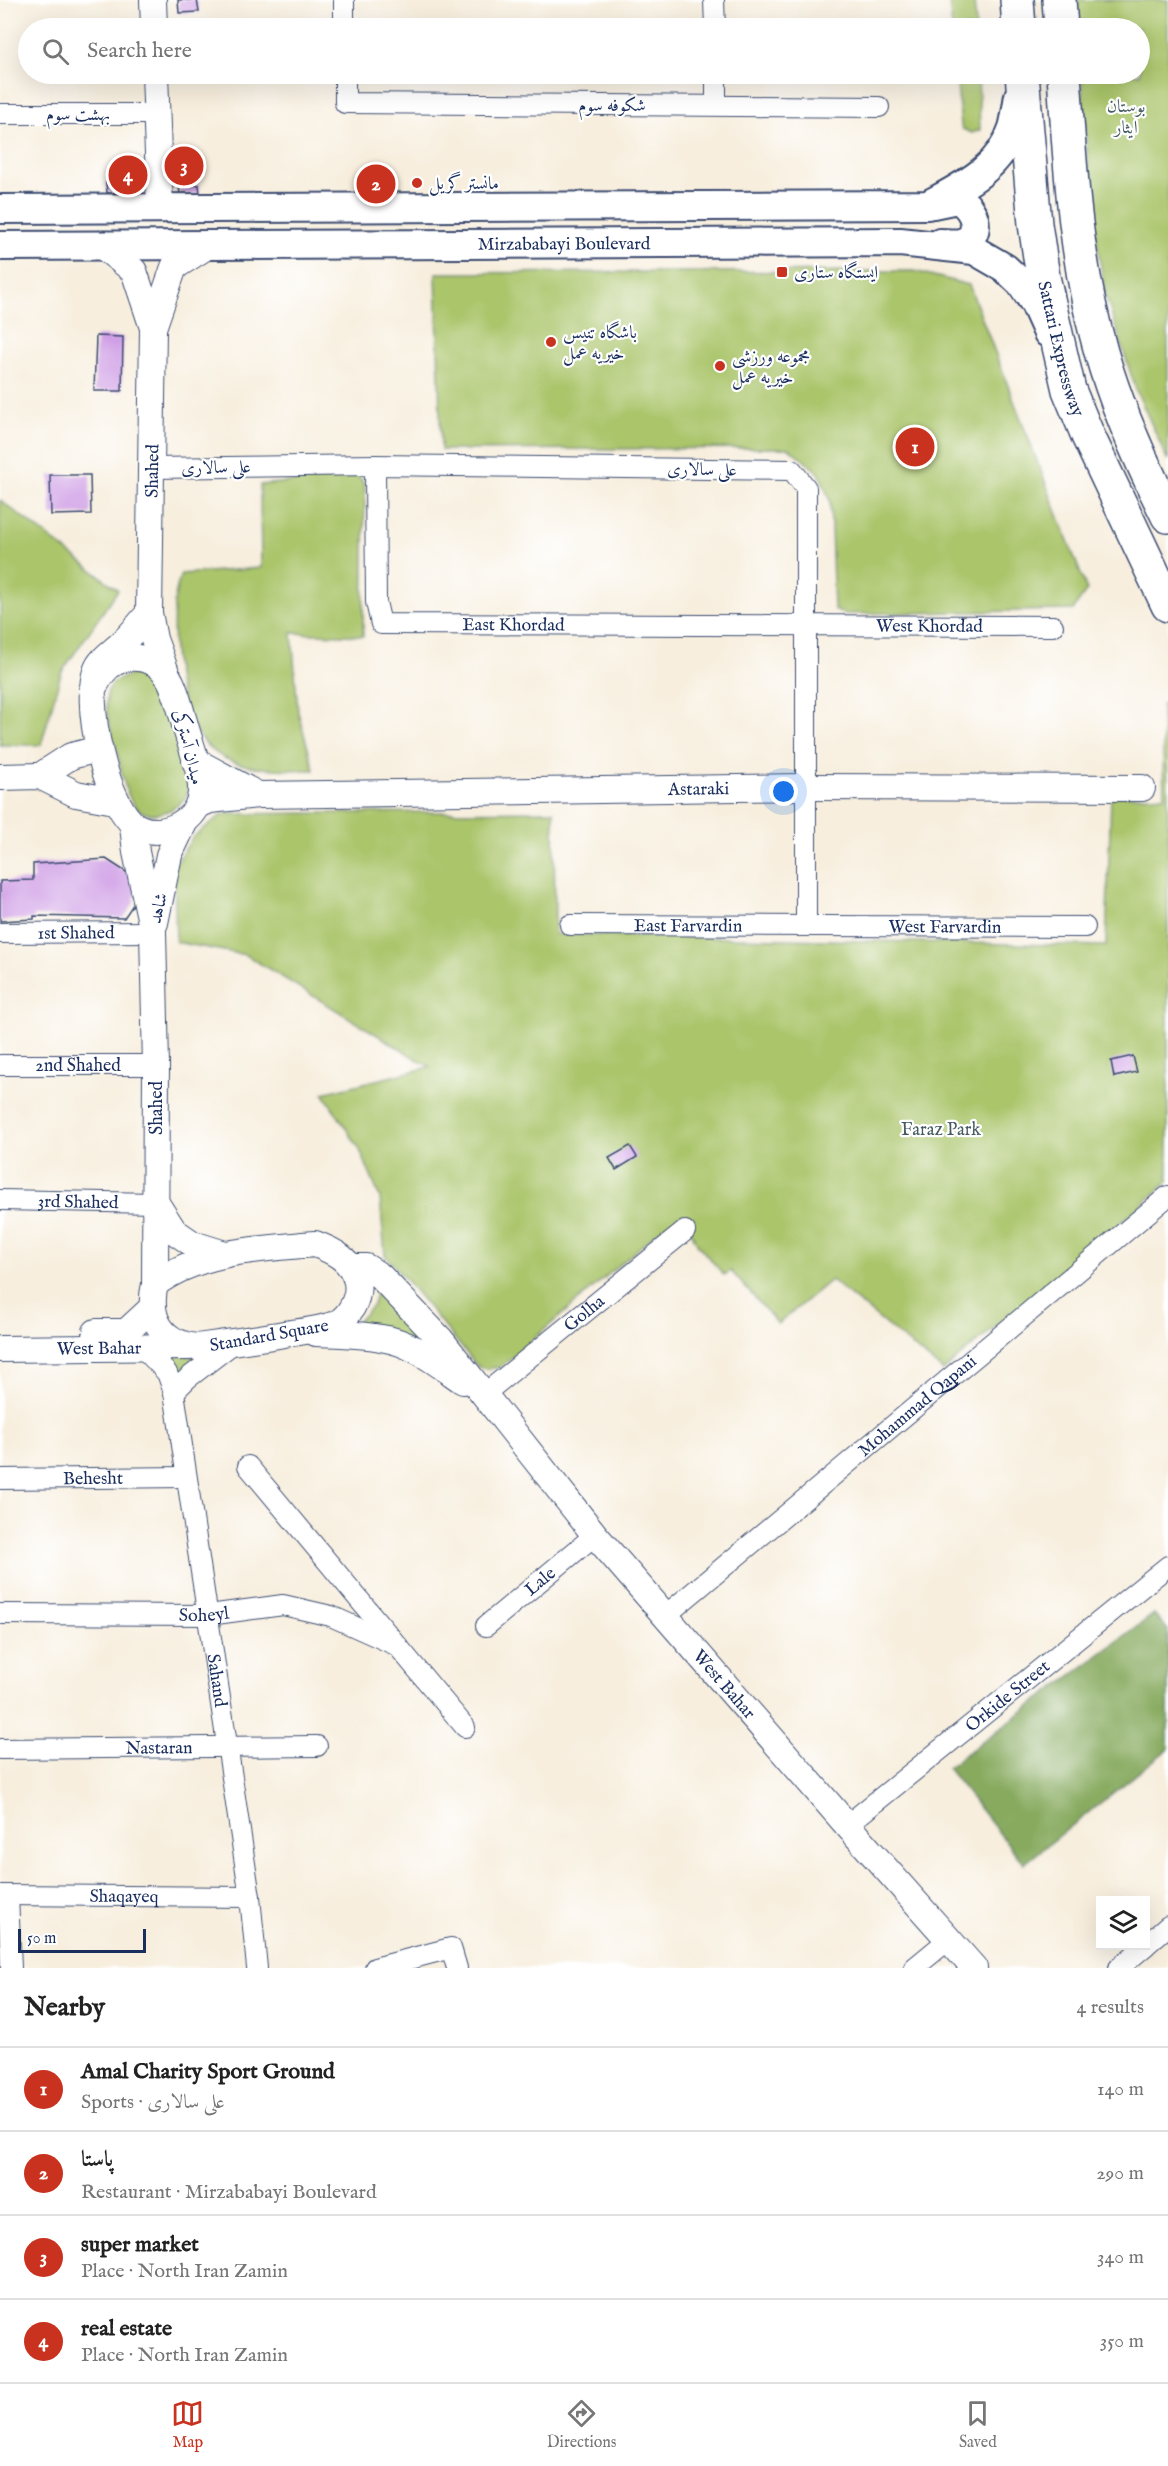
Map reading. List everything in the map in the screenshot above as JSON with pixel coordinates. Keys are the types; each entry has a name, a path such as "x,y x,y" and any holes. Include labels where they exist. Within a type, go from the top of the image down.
{"highway":[{"path":"1017,0 1018,18"},
{"path":"1059,0 1060,18"},
{"name":"Sattari Expressway","path":"1023,84 1035,224 1043,277 1069,390 1088,436 1168,605"},
{"name":"Sattari Expressway","path":"1065,84 1075,228 1087,297 1101,353 1120,407 1168,516"}],"main road":[{"name":"Mirzababayi Boulevard","path":"0,209 928,205 976,178 991,165 1013,129 1021,84"},
{"path":"900,242 960,243 972,234 975,220 970,207 965,202 957,199 928,205"},
{"name":"Mirzababayi Boulevard","path":"0,246 900,242 974,250 1005,268 1021,283 1035,304 1063,368"}],"street":[{"path":"153,0 154,18"},
{"path":"344,0 344,18"},
{"path":"714,0 714,18"},
{"path":"155,84 160,207"},
{"name":"شکوفه سوم","path":"345,84 345,103 879,107"},
{"path":"716,84 716,105"},
{"name":"بهشت سوم","path":"0,114 156,114"},
{"name":"Shahed","path":"102,246 135,271 153,328 150,613 154,639 167,675"},
{"name":"Shahed","path":"153,328 174,267 207,246"},
{"name":"علی سالاری","path":"153,468 375,465 792,470 806,488 806,924"},
{"name":"East Khordad","path":"375,465 376,602 381,624 805,626"},
{"path":"150,613 98,666 92,690 94,725 99,749 115,801 133,826 146,831 158,831 192,813"},
{"name":"West Khordad","path":"805,626 1053,626"},
{"path":"92,690 110,665 126,658 145,658 167,675"},
{"name":"میدان آسترکی","path":"167,675 195,761 201,792 192,813"},
{"path":"40,776 71,756 99,749"},
{"path":"195,761 258,795"},
{"path":"0,777 40,776 76,794 115,801"},
{"name":"Astaraki","path":"192,813 210,800 258,795 805,787 1142,788"},
{"name":"شاهد","path":"153,932 169,855 192,813"},
{"name":"شاهد","path":"133,826 153,932"},
{"name":"East Farvardin","path":"570,925 806,924"},
{"name":"West Farvardin","path":"806,924 1085,927"},
{"name":"Shahed","path":"153,932 156,1065 154,1296"},
{"name":"1st Shahed","path":"0,933 153,932"},
{"name":"2nd Shahed","path":"0,1065 156,1065"},
{"name":"Mohammad Qapani","path":"666,1615 1168,1196"},
{"name":"3rd Shahed","path":"0,1200 156,1203"},
{"path":"156,1203 174,1231 193,1244 225,1254"},
{"name":"Golha","path":"483,1395 685,1231"},
{"path":"154,1296 178,1270 225,1254 315,1244 330,1250 352,1267"},
{"name":"West Bahar","path":"352,1267 366,1267 380,1276 441,1340 595,1535 847,1826 974,1968"},
{"name":"Standard Square","path":"154,1296 159,1327 169,1338 182,1346 197,1347 235,1342 336,1324 347,1315 356,1300 358,1285 352,1267"},
{"name":"West Bahar","path":"0,1332 126,1332 154,1296"},
{"path":"301,1332 383,1338 402,1344 424,1354 483,1395"},
{"path":"174,1392 188,1378 235,1342"},
{"name":"Sahand","path":"142,1347 167,1373 174,1392 250,1897 256,1968"},
{"name":"West Bahar","path":"0,1349 197,1347"},
{"path":"248,1466 465,1727"},
{"name":"Behesht","path":"0,1479 186,1477"},
{"name":"Lale","path":"486,1626 595,1535"},
{"name":"Orkide Street","path":"847,1826 1168,1566"},
{"name":"Soheyl","path":"0,1614 209,1615 284,1605 331,1616 398,1646"},
{"name":"Nastaran","path":"0,1749 317,1746"},
{"path":"4,1895 11,1968"},
{"name":"Shaqayeq","path":"4,1895 250,1897"},
{"path":"1150,1941 1168,1926"},
{"path":"914,1968 948,1940"},
{"path":"375,1968 451,1948 457,1968"},
{"path":"1119,1968 1139,1950"}],"green space":[{"path":"949,0 974,0 975,18 951,18"},
{"name":"بوستان ایثار","path":"1075,0 1168,0 1168,461 1136,390 1105,294 1091,203 1082,84 1150,84 1150,18 1076,18"},
{"path":"957,84 978,84 980,130 972,133 962,129"},
{"name":"مجموعه ورزشی خیریه عمل","path":"914,271 969,285 1087,590 1073,610 844,614 834,610 830,501 819,473 789,448 441,450 436,273"},
{"path":"358,475 365,485 363,636 292,633 298,712 314,770 262,768 231,761 213,750 198,735 188,716 181,694 176,671 173,626 175,598 181,574 261,568 260,485"},
{"path":"0,500 118,590 61,673 41,745 0,745"},
{"path":"134,674 151,674 161,684 189,781 187,796 183,800 169,810 156,814 138,809 128,794 107,715 106,707 110,687 119,680"},
{"name":"Faraz Park","path":"1162,704 1168,705 1168,1182 943,1371 831,1280 778,1324 731,1271 724,1275 698,1245 682,1214 660,1230 501,1367 487,1369 478,1367 385,1255 380,1198 359,1148 323,1093 430,1067 246,955 176,942 174,866 193,837 223,814 554,811 555,934 1106,946 1111,796 1164,796"},
{"path":"379,1281 457,1368 352,1327 373,1305"},
{"path":"168,1355 206,1356 179,1375"},
{"path":"1154,1614 1168,1630 1168,1749 1024,1864 947,1768"}],"building":[{"path":"178,0 197,0 199,12 179,13"},
{"path":"189,158 190,173 178,173 177,160"},
{"path":"132,167 132,193 107,193 106,183 123,182 123,168"},
{"path":"179,185 199,185 200,194 180,195"},
{"path":"96,336 123,337 122,391 94,391"},
{"path":"50,475 90,475 91,514 51,515"},
{"path":"106,859 137,879 134,903 124,918 34,916 34,919 0,921 0,881 33,880 33,864"},
{"path":"1133,1056 1137,1072 1114,1077 1111,1061"},
{"path":"630,1146 637,1157 616,1170 609,1158"}],"place":[{"name":"super market","path":"184,166"},
{"name":"real estate","path":"128,175"},
{"name":"مانستر گریل","path":"417,183"},
{"name":"پاستا","path":"376,184"},
{"name":"ایستگاه ستاری","path":"782,272"},
{"name":"باشگاه تنیس خیریه عمل","path":"551,342"},
{"name":"مجموعه ورزشی خیریه عمل","path":"720,366"},
{"name":"Amal Charity Sport Ground","path":"915,447"}]}
